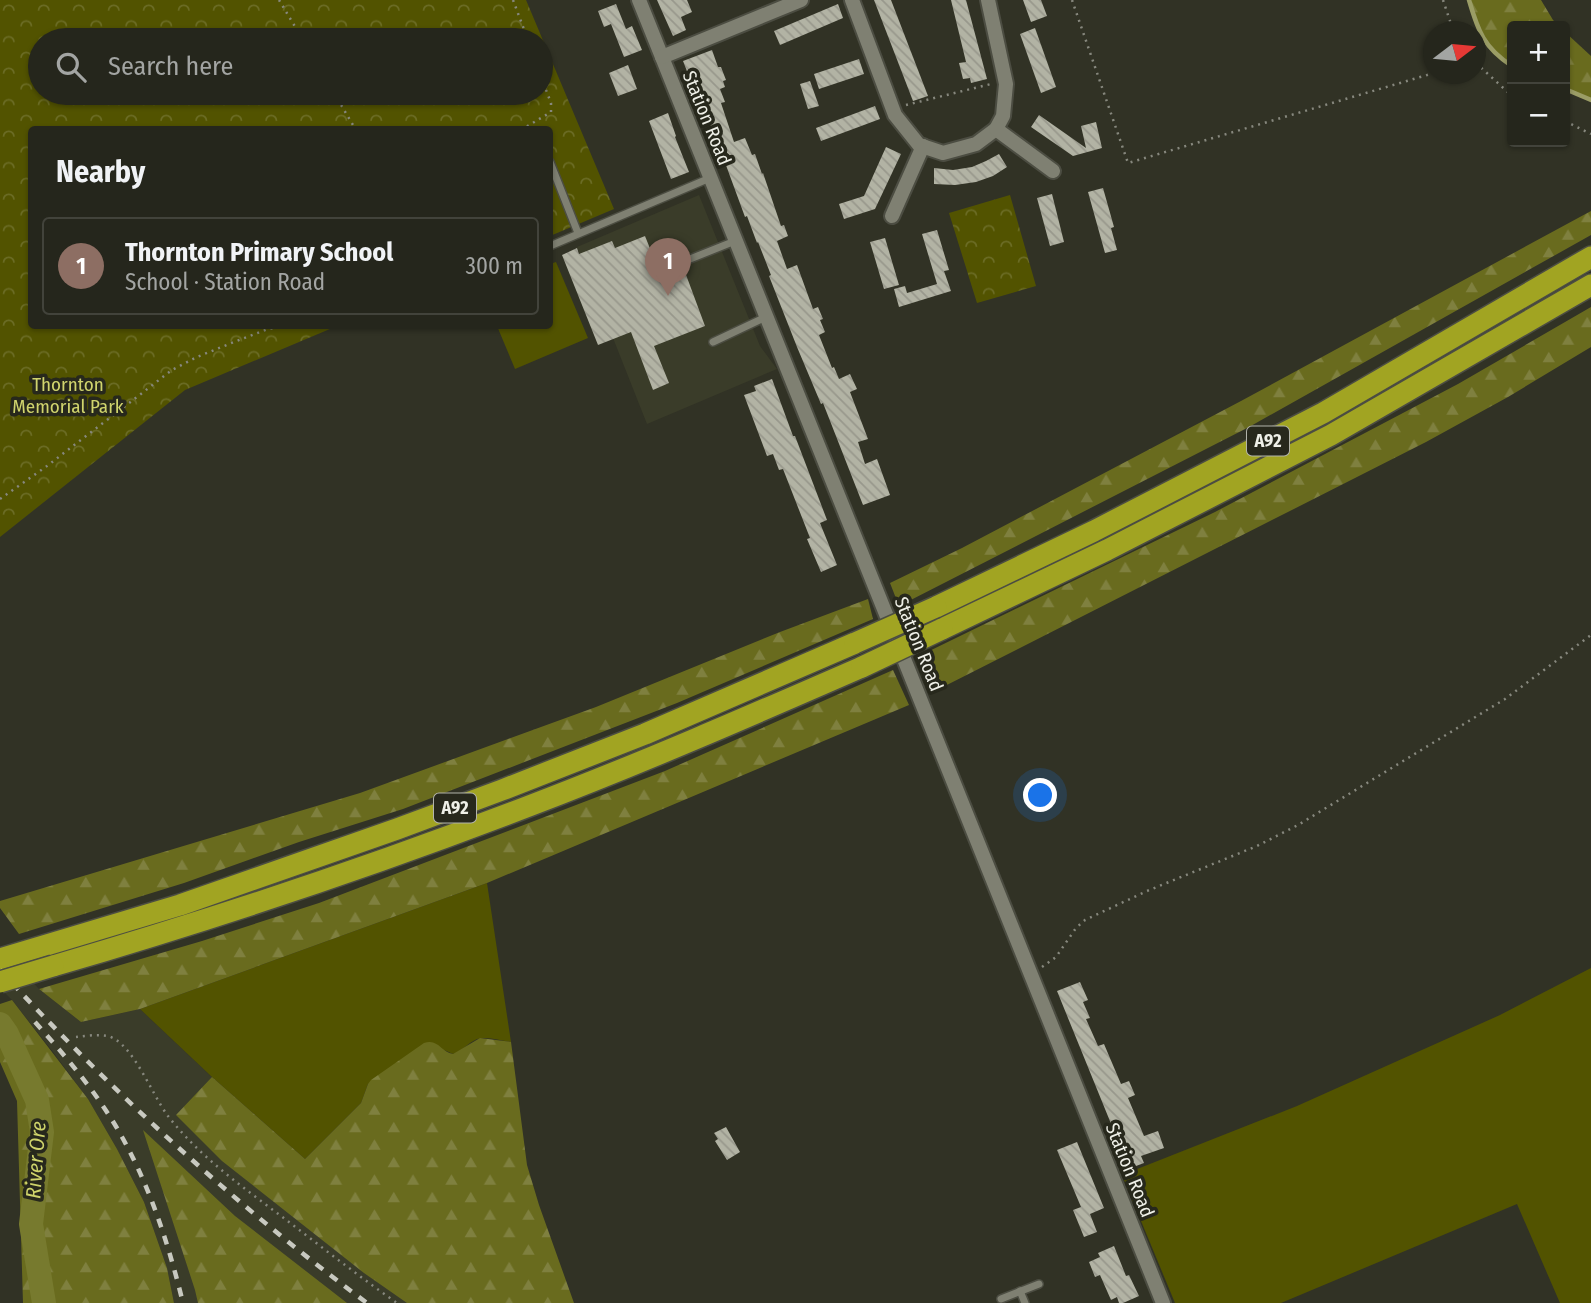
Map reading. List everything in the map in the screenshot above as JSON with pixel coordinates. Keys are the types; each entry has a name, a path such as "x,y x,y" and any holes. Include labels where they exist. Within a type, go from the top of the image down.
{"highway":[{"name":"A92","path":"0,959 192,901 397,829 645,734 855,643 1094,531 1322,413 1591,257"},
{"name":"A92","path":"0,982 248,906 481,824 743,719 862,667 1107,550 1331,435 1591,285"}],"street":[{"name":"Station Road","path":"639,0 1163,1303"},
{"path":"662,57 801,0"},
{"path":"852,0 895,115 919,145 943,153 976,144 996,129 1003,116 1005,80 988,0"},
{"path":"996,129 1053,171"},
{"path":"892,216 923,146"}],"lane":[{"path":"553,170 578,233"},
{"path":"553,245 711,178"},
{"path":"665,269 736,240"},
{"path":"713,342 767,317"},
{"path":"1001,1299 1039,1284"},
{"path":"1020,1291 1025,1303"}],"path":[{"path":"279,0 296,28"},
{"path":"513,0 523,28"},
{"path":"1072,0 1128,163 1423,76"},
{"path":"1443,0 1450,21"},
{"path":"1486,73 1507,92"},
{"path":"892,109 1005,80"},
{"path":"341,105 354,126"},
{"path":"528,126 551,112 551,105"},
{"path":"1570,124 1591,134"},
{"path":"0,499 39,473 172,370 197,357 268,329"},
{"path":"1030,974 1056,957 1076,928 1085,920 1147,891 1257,846 1298,825 1506,699 1591,635"},
{"path":"76,1037 107,1036 123,1046 131,1054 168,1116 224,1173 397,1303"}],"shaded area":[{"path":"699,195 760,346 777,369 647,424 577,247"},
{"path":"0,947 39,989 81,1022 140,1009 212,1077 472,1303 174,1303 167,1268 144,1202 117,1149 88,1099 0,988"}],"green space":[{"name":"Thornton Memorial Park","path":"0,0 526,0 538,28 28,28 28,105 553,105 553,64 614,209 553,235 553,126 28,126 28,329 330,329 185,390 0,537"},
{"path":"1469,0 1541,0 1554,21 1507,21 1507,62 1486,42 1486,21 1475,21"},
{"path":"1570,37 1591,56 1591,100 1570,91"},
{"path":"1010,195 1036,286 977,303 949,213"},
{"path":"1591,211 1591,235 1249,427 899,606 890,583 1241,401"},
{"path":"556,262 588,338 515,369 498,329 553,329 553,263"},
{"path":"1591,307 1591,347 1508,397 1426,442 931,693 917,657 1215,512 1458,384"},
{"path":"868,599 873,619 677,703 403,809 184,883 19,934 0,908 0,901 360,793 596,707"},
{"path":"893,670 909,705 487,883 140,1009 81,1022 39,989 319,903 665,771"},
{"path":"487,883 511,1042 490,1038 477,1039 453,1054 444,1050 368,1084 361,1103 305,1159 140,1009"},
{"path":"1591,968 1591,1303 1560,1303 1517,1204 1281,1303 1175,1303 1122,1175 1297,1106 1500,1015"},
{"path":"12,1000 88,1099 117,1149 144,1202 167,1268 174,1303 23,1303 17,1101 0,1062 0,1004"},
{"path":"480,1038 511,1042 527,1165 574,1303 407,1303 364,1273 222,1161 176,1115 212,1077 305,1159 361,1103 371,1080 424,1043 433,1042 453,1054"},
{"path":"143,1130 235,1216 347,1303 198,1303"}],"building":[{"path":"657,0 687,0 692,12 681,17 686,30 673,36"},
{"path":"874,0 891,0 928,96 913,101"},
{"path":"951,0 966,0 987,79 971,83 970,78 963,79 959,63 966,62"},
{"path":"1023,0 1041,0 1047,16 1031,22"},
{"path":"616,4 626,29 632,26 642,50 624,57 611,24 604,27 598,11"},
{"path":"838,4 843,18 780,45 774,31"},
{"path":"1035,28 1056,87 1041,93 1020,34"},
{"path":"712,50 726,80 723,81 725,87 720,89 725,102 721,103 734,142 745,138 752,155 755,154 781,226 784,225 788,236 777,241 787,269 797,265 813,309 818,307 825,332 819,335 832,368 834,367 839,379 850,374 857,389 850,392 868,439 858,442 865,464 877,459 890,495 863,505 823,403 821,404 797,347 758,242 747,216 745,217 707,114 704,115 683,61"},
{"path":"859,59 864,74 819,89 814,74"},
{"path":"628,65 637,89 618,96 609,73"},
{"path":"810,81 819,106 808,109 800,84"},
{"path":"875,106 880,119 821,141 816,128"},
{"path":"668,113 689,172 671,179 649,121"},
{"path":"1039,115 1086,148 1081,126 1096,122 1102,148 1073,156 1031,127"},
{"path":"886,147 901,154 875,209 844,219 839,204 864,196"},
{"path":"999,154 1007,167 993,176 955,185 934,184 934,168 953,170 972,167"},
{"path":"1103,188 1114,227 1111,228 1117,250 1105,253 1088,192"},
{"path":"1052,194 1064,242 1050,246 1037,198"},
{"path":"937,230 949,270 944,271 951,291 899,307 894,289 905,286 907,293 937,284 922,234"},
{"path":"645,236 663,281 685,272 705,326 654,346 669,383 653,390 631,332 598,345 562,255 577,248 579,254 612,241 615,248"},
{"path":"885,238 899,285 884,289 870,242"},
{"path":"772,379 827,520 820,523 837,565 821,572 783,469 779,470 773,454 767,456 744,395 756,391 754,386"},
{"path":"1080,982 1088,1000 1083,1002 1090,1018 1086,1019 1098,1046 1104,1044 1121,1084 1129,1081 1135,1095 1128,1098 1144,1136 1158,1131 1164,1148 1141,1156 1144,1163 1128,1169 1057,991"},
{"path":"726,1127 740,1152 727,1160 715,1141 718,1139 714,1133"},
{"path":"1077,1142 1104,1208 1090,1214 1097,1232 1084,1237 1073,1210 1081,1207 1057,1150"},
{"path":"1114,1246 1126,1276 1129,1275 1139,1296 1123,1303 1119,1303 1117,1297 1111,1300 1100,1275 1095,1277 1089,1262 1100,1257 1098,1253"}],"waterway":[{"path":"1469,0 1483,38 1507,62"},
{"path":"1570,91 1591,100"},
{"name":"River Ore","path":"0,1024 37,1100 42,1132 31,1224 44,1303"}],"railway":[{"path":"0,970 86,1060 176,1145 269,1226 367,1303"},
{"path":"35,1022 93,1092 122,1137 158,1218 183,1303"}],"place":[{"name":"Thornton Primary School","path":"668,296"}]}
